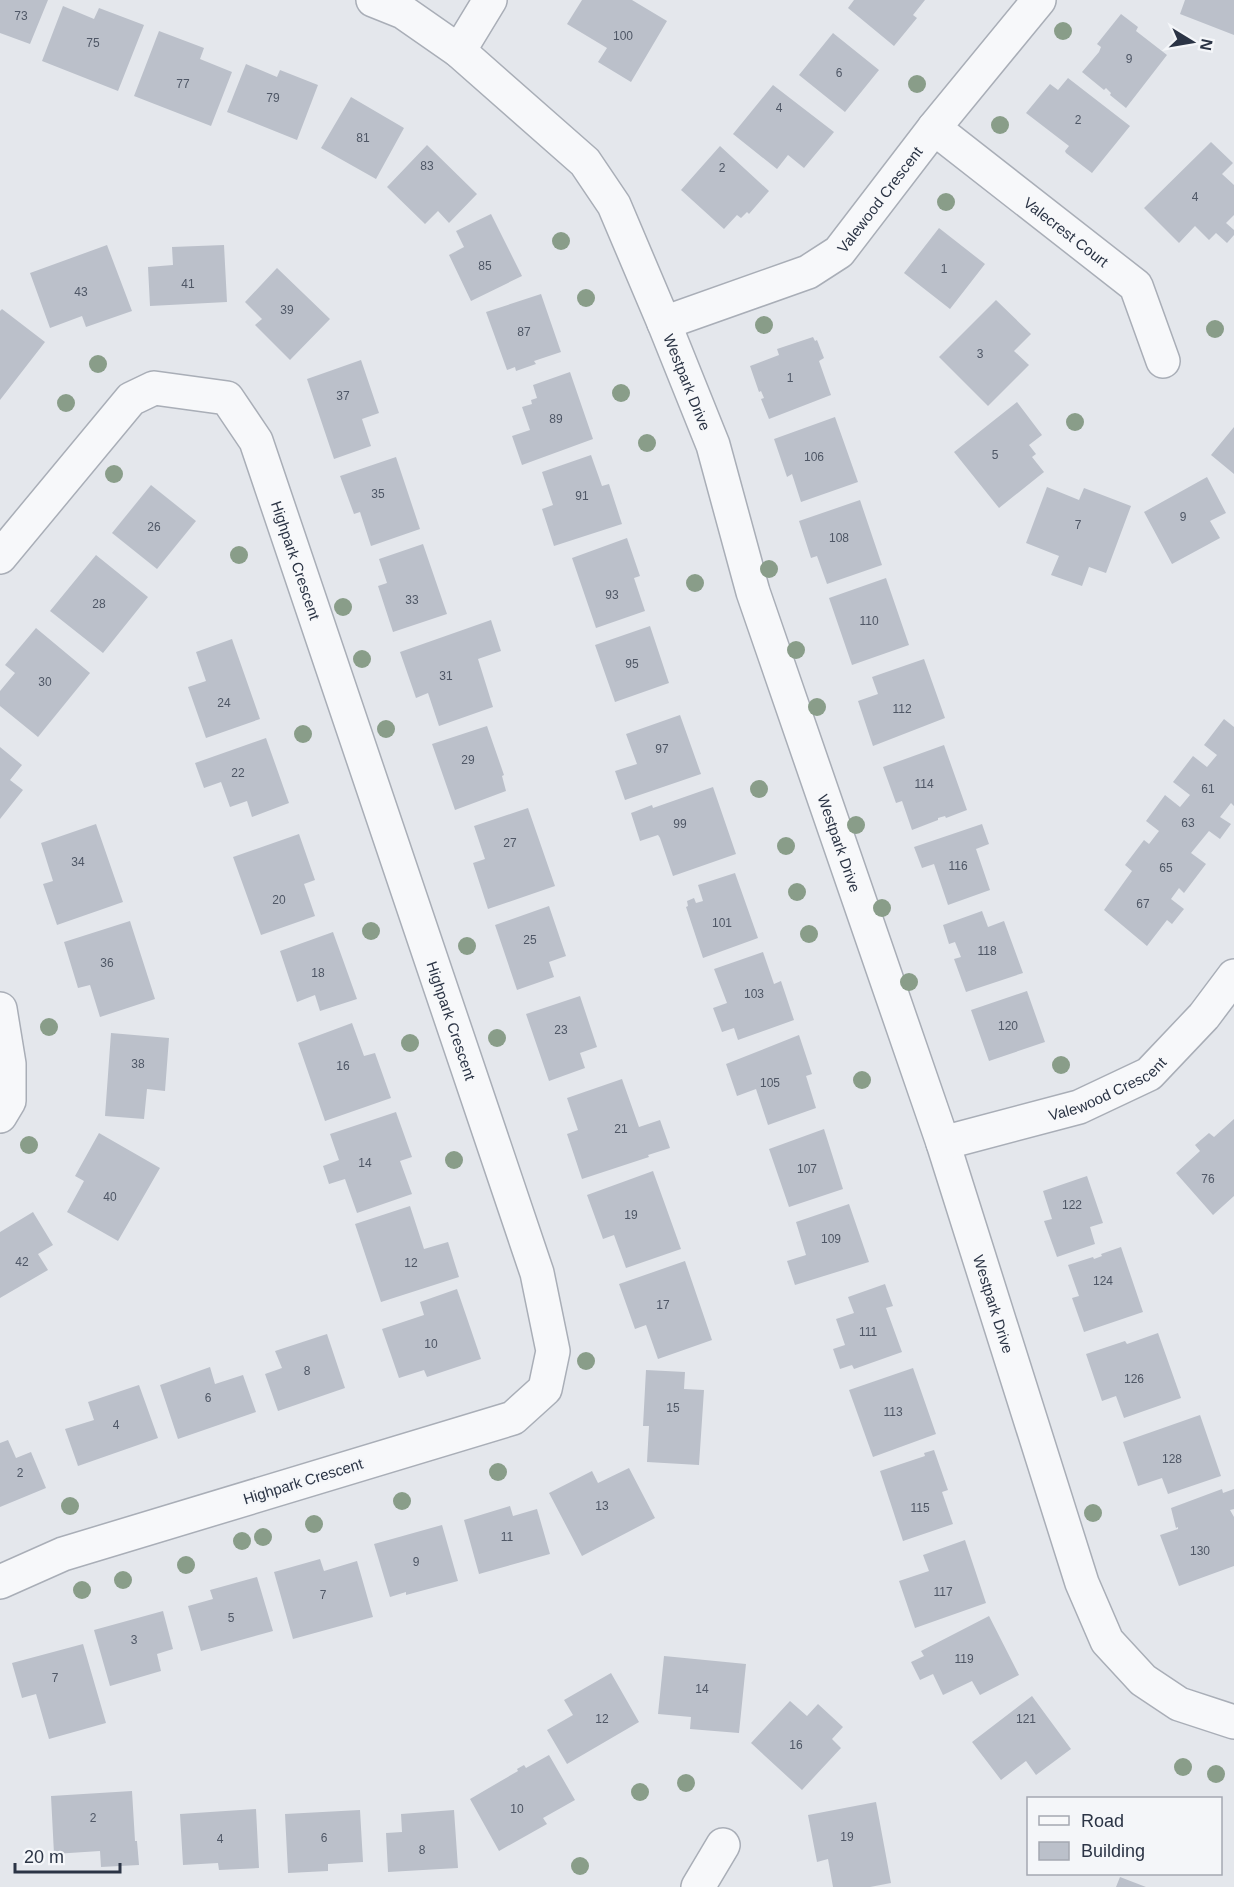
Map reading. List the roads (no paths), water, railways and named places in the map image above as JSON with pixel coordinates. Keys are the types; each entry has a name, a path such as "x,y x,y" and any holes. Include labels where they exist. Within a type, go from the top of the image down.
{"street":[{"name":"Westpark Drive","path":"373,0 403,12 459,51 585,162 614,205 713,445 753,591 943,1143 1082,1583 1107,1641 1143,1680 1179,1704 1234,1722"},
{"path":"459,51 490,0"},
{"name":"Valewood Crescent","path":"664,323 808,272 839,252 934,128 1039,0"},
{"name":"Valecrest Court","path":"934,128 1136,286 1163,361"},
{"name":"Highpark Crescent","path":"0,557 130,399 154,388 227,398 256,441 537,1273 553,1351 545,1389 513,1418 63,1554 0,1582"},
{"name":"Valewood Crescent","path":"943,1143 1079,1107 1149,1074 1204,1016 1234,976"},
{"path":"0,1009 9,1064 9,1101 0,1116"},
{"path":"698,1887 723,1845"}]}
